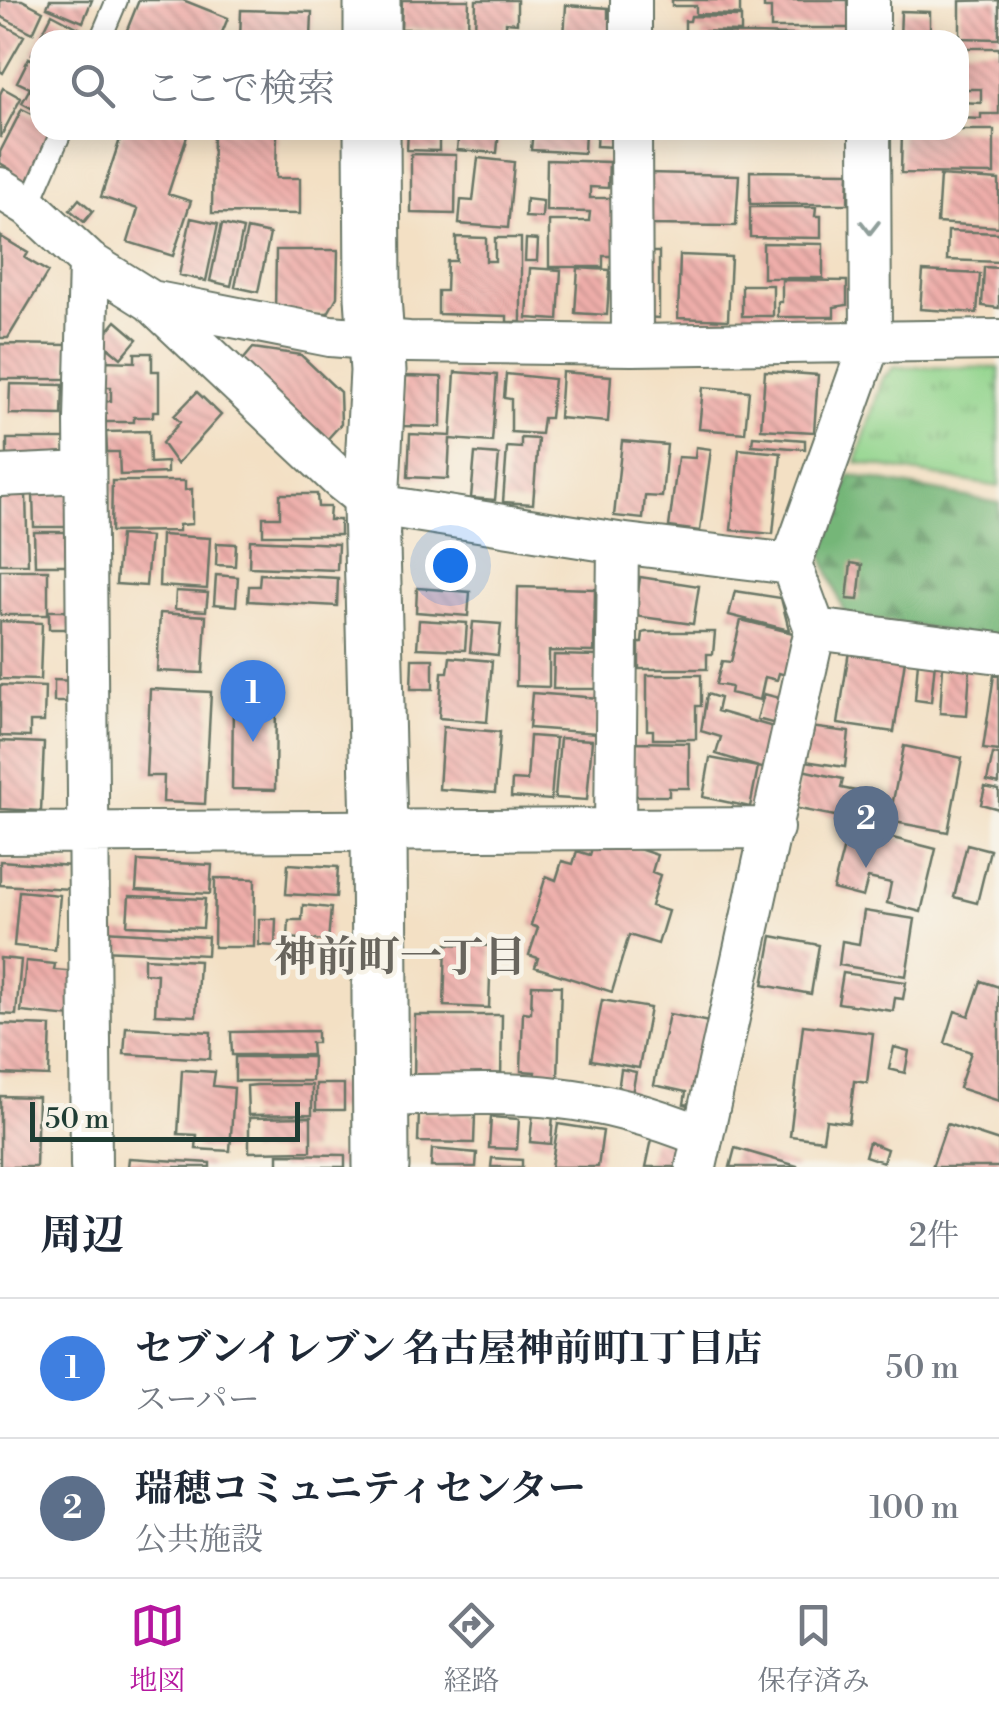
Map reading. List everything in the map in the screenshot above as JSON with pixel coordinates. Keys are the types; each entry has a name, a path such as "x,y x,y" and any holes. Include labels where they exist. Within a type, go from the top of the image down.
{"street":[{"path":"372,0 372,30"},
{"path":"631,0 631,30"},
{"path":"869,0 870,30"},
{"path":"372,140 372,297 376,340 371,504 379,829 381,1167"},
{"path":"631,140 632,346"},
{"path":"381,1096 489,1094 562,1098 661,1120 699,1151 815,629 791,564 870,340 870,140"},
{"path":"15,197 89,262 151,301 371,504 618,543 791,564"},
{"path":"89,262 85,472 91,1167"},
{"path":"151,301 330,336 376,340 632,346 999,340"},
{"path":"0,476 85,472"},
{"path":"616,827 618,543"},
{"path":"815,629 999,653"},
{"path":"0,833 773,828"}],"lane":[{"path":"104,30 117,0"},
{"path":"15,197 55,140"}],"green space":[{"path":"894,367 999,368 999,487 856,462 883,378"},
{"path":"850,475 999,503 999,640 845,615 822,555"}],"building":[{"path":"0,0 22,0 43,11 30,31 0,16"},
{"path":"50,0 92,0 83,22 47,7"},
{"path":"139,0 183,0 228,18 223,30 127,30"},
{"path":"402,0 469,0 468,29 401,29"},
{"path":"476,0 517,0 517,23 506,22 506,30 475,30"},
{"path":"672,0 740,0 740,15 696,14 696,6 672,6"},
{"path":"764,0 848,0 849,28 771,28 771,8 764,8"},
{"path":"999,0 999,39 969,38 969,30 960,30 960,1"},
{"path":"566,5 608,8 608,18 616,18 615,30 564,30"},
{"path":"241,10 312,12 311,30 240,30"},
{"path":"901,11 930,12 930,30 900,30"},
{"path":"52,14 82,30 44,30"},
{"path":"691,16 741,17 741,30 685,30 685,21 690,21"},
{"path":"0,23 24,36 3,73 0,71"},
{"path":"969,48 999,48 999,114 969,118 969,102 981,103 981,89 969,89"},
{"path":"29,58 30,58 30,88 17,82"},
{"path":"3,88 21,98 0,138 0,94"},
{"path":"29,90 30,107 22,103"},
{"path":"22,109 30,113 30,140 50,140 25,187 6,176 10,169 0,163 0,152"},
{"path":"969,130 994,130 994,174 901,173 902,140 969,140"},
{"path":"120,140 186,140 168,194 191,201 173,256 128,242 138,209 101,197"},
{"path":"213,140 277,140 276,178 300,178 300,214 212,213"},
{"path":"408,140 439,140 439,151 407,150"},
{"path":"458,140 498,140 497,153 457,150"},
{"path":"532,140 585,140 584,153 531,150"},
{"path":"596,140 614,140 614,147 596,146"},
{"path":"411,154 456,155 455,214 411,213"},
{"path":"478,158 514,162 508,228 459,224 461,200 473,201"},
{"path":"547,160 609,162 608,188 590,187 590,198 616,198 617,256 603,256 603,267 549,267 549,221 589,221 590,212 546,211"},
{"path":"750,171 849,172 848,204 750,204"},
{"path":"646,173 739,175 736,226 645,225"},
{"path":"940,176 999,180 999,227 937,223"},
{"path":"79,199 93,211 84,222 70,210"},
{"path":"526,199 543,201 542,218 525,217"},
{"path":"750,207 816,207 815,216 821,216 821,238 750,237"},
{"path":"191,218 218,224 206,281 179,275"},
{"path":"222,224 243,229 231,286 210,281"},
{"path":"247,229 270,234 258,292 235,287"},
{"path":"948,231 999,233 999,262 947,260"},
{"path":"0,236 28,253 25,258 48,272 8,338 0,338"},
{"path":"456,237 486,238 486,261 495,261 495,238 521,238 521,322 507,322 507,316 438,314 438,291 446,291 447,261 456,261"},
{"path":"526,239 538,240 537,261 525,261"},
{"path":"763,243 823,244 823,278 763,278"},
{"path":"276,250 338,250 337,297 328,313 275,312"},
{"path":"644,252 659,252 659,318 643,317"},
{"path":"680,255 731,257 728,320 678,318"},
{"path":"984,267 999,268 999,308 982,306"},
{"path":"530,268 561,270 558,320 527,318"},
{"path":"578,268 610,270 607,315 575,313"},
{"path":"923,271 980,274 977,313 920,309"},
{"path":"782,280 847,281 847,305 834,307 834,317 778,317"},
{"path":"742,285 773,285 773,316 742,316"},
{"path":"116,321 137,339 121,358 100,340"},
{"path":"0,344 68,345 67,379 0,379"},
{"path":"253,348 301,355 340,392 341,424 323,444 239,365"},
{"path":"135,353 152,353 152,371 159,371 159,411 153,411 153,417 134,417 134,422 102,422 102,402 111,401 111,387 105,387 105,361 135,362"},
{"path":"765,371 818,375 814,432 761,429"},
{"path":"455,372 497,375 492,442 450,439 448,479 408,477 410,434 451,436"},
{"path":"562,372 611,376 608,422 559,418"},
{"path":"506,374 554,379 550,418 543,418 541,434 511,432 511,399 504,398"},
{"path":"403,376 442,377 441,427 403,426"},
{"path":"10,384 63,385 62,415 9,414"},
{"path":"703,387 749,391 745,433 699,429"},
{"path":"197,392 221,415 177,464 162,443 180,422 174,416"},
{"path":"149,431 150,463 167,462 167,473 120,475 119,452 107,452 106,432"},
{"path":"753,436 805,440 805,449 752,445"},
{"path":"521,438 538,439 533,504 503,502 507,447 521,448"},
{"path":"7,439 66,439 66,468 7,467"},
{"path":"622,441 667,445 662,497 645,496 643,519 614,516"},
{"path":"696,447 711,449 700,531 669,527 678,457 695,458"},
{"path":"739,449 781,453 773,534 731,530"},
{"path":"475,453 499,455 495,500 471,498"},
{"path":"112,481 185,481 185,490 192,489 192,524 179,525 179,531 111,532"},
{"path":"33,493 71,493 72,527 34,527"},
{"path":"280,494 317,494 318,507 330,507 329,520 340,520 340,535 263,535 263,517 280,517"},
{"path":"26,495 28,564 0,564 0,496"},
{"path":"34,532 72,532 72,565 35,565"},
{"path":"120,535 150,537 146,586 116,584"},
{"path":"161,535 210,538 207,589 159,586"},
{"path":"250,540 338,544 337,570 249,567"},
{"path":"217,543 236,544 235,566 216,565"},
{"path":"851,563 862,565 858,600 847,599"},
{"path":"0,570 48,570 48,615 0,615"},
{"path":"260,574 338,578 337,606 248,601 249,586 259,586"},
{"path":"216,575 238,577 236,606 214,604"},
{"path":"640,577 699,586 693,624 635,616"},
{"path":"518,587 595,589 594,652 549,651 549,687 516,686"},
{"path":"417,588 470,592 468,616 416,612"},
{"path":"176,591 208,593 206,611 175,609"},
{"path":"735,591 781,598 789,630 729,615"},
{"path":"49,611 73,611 73,629 49,629"},
{"path":"160,613 206,616 203,673 157,671"},
{"path":"419,620 467,623 465,650 417,648"},
{"path":"741,620 797,634 786,675 779,673 777,680 765,677 760,700 730,693 731,687 716,684 722,661 731,662"},
{"path":"0,621 42,623 40,680 0,679"},
{"path":"473,622 501,624 498,655 470,652"},
{"path":"646,632 715,632 713,654 707,654 707,669 639,669 639,643"},
{"path":"849,651 905,660 894,732 838,724"},
{"path":"554,655 597,656 597,689 553,689"},
{"path":"450,657 492,661 487,722 439,718 442,672 448,672"},
{"path":"412,659 433,659 433,689 411,689"},
{"path":"918,661 935,662 931,702 915,700"},
{"path":"943,666 970,668 967,715 940,713"},
{"path":"647,675 701,675 696,739 653,739 653,730 647,730"},
{"path":"994,675 999,676 999,751 983,749"},
{"path":"54,680 74,681 73,702 54,702"},
{"path":"0,685 45,687 44,722 30,722 30,737 0,736"},
{"path":"150,689 211,692 205,804 163,802 164,776 146,776"},
{"path":"532,693 599,698 597,733 529,728"},
{"path":"707,694 720,698 717,711 777,728 765,769 716,754 721,737 701,731"},
{"path":"764,694 783,699 776,724 757,719"},
{"path":"233,699 276,700 275,790 232,789"},
{"path":"443,727 500,732 495,793 439,789"},
{"path":"810,727 849,732 845,767 805,761"},
{"path":"530,736 556,738 551,800 511,797 512,780 527,781"},
{"path":"560,738 592,740 587,800 555,798"},
{"path":"0,741 44,743 41,811 0,809"},
{"path":"633,742 689,743 689,788 669,788 669,796 633,796"},
{"path":"904,746 962,758 948,832 889,821"},
{"path":"993,754 999,755 999,784 987,781"},
{"path":"710,758 758,767 750,807 703,797"},
{"path":"802,770 843,779 841,788 881,796 876,824 794,808"},
{"path":"985,787 999,790 999,809 981,804"},
{"path":"849,827 936,849 921,912 887,903 891,883 868,878 863,897 833,889"},
{"path":"596,835 657,855 652,872 660,875 651,906 668,911 658,944 629,935 612,992 535,967 538,958 529,955 538,928 531,925 546,876 556,880 562,861 573,864 577,851 590,855"},
{"path":"967,844 990,850 977,903 954,897"},
{"path":"0,861 72,866 71,889 0,885"},
{"path":"138,861 212,865 210,894 136,890"},
{"path":"288,864 338,867 336,897 286,894"},
{"path":"215,878 255,879 254,947 214,947"},
{"path":"19,891 60,895 55,950 14,946"},
{"path":"129,896 205,899 203,928 127,925"},
{"path":"303,905 331,908 328,941 288,938 289,920 302,920"},
{"path":"864,911 915,919 906,976 839,965 842,941 859,944"},
{"path":"259,919 276,919 275,946 259,945"},
{"path":"103,931 208,937 207,955 102,950"},
{"path":"772,936 819,945 811,994 763,985"},
{"path":"446,944 491,946 489,1008 444,1006"},
{"path":"0,958 21,960 16,1015 0,1014"},
{"path":"144,958 199,961 196,1016 155,1014 157,974 144,973"},
{"path":"26,961 55,964 54,970 76,972 71,1017 21,1012"},
{"path":"843,973 906,982 903,999 895,998 893,1011 838,1003"},
{"path":"981,981 999,987 999,1101 959,1088 971,1052 945,1043 955,1011 969,1016"},
{"path":"532,985 561,986 558,1078 534,1077 535,1072 521,1071 523,1012 531,1013"},
{"path":"602,1000 650,1008 639,1068 591,1060"},
{"path":"669,1014 714,1023 695,1106 684,1104 686,1092 654,1085"},
{"path":"415,1015 502,1015 501,1080 414,1080"},
{"path":"0,1024 51,1026 49,1076 0,1074"},
{"path":"803,1025 873,1033 867,1083 854,1081 849,1123 826,1120 823,1140 790,1136"},
{"path":"126,1027 211,1032 210,1059 124,1054"},
{"path":"317,1031 317,1043 311,1043 312,1055 232,1055 231,1032"},
{"path":"894,1047 909,1051 905,1073 889,1069"},
{"path":"235,1057 313,1057 312,1081 235,1081"},
{"path":"621,1069 636,1072 632,1094 618,1091"},
{"path":"182,1070 215,1072 213,1086 234,1088 230,1151 196,1149 197,1135 178,1134"},
{"path":"316,1084 344,1084 344,1110 316,1110"},
{"path":"312,1085 312,1114 248,1115 247,1086"},
{"path":"0,1096 38,1097 36,1167 0,1167"},
{"path":"419,1112 475,1114 474,1143 418,1142"},
{"path":"533,1112 553,1114 551,1144 530,1142"},
{"path":"311,1117 311,1151 249,1152 249,1118"},
{"path":"491,1117 519,1119 517,1149 489,1148"},
{"path":"558,1124 603,1131 598,1167 551,1167"},
{"path":"947,1124 999,1141 999,1167 932,1167"},
{"path":"652,1139 688,1146 683,1167 646,1167"},
{"path":"869,1142 887,1149 883,1162 865,1156"},
{"path":"735,1148 797,1166 797,1167 730,1167"},
{"path":"432,1149 477,1153 476,1167 431,1167"},
{"path":"278,1154 345,1155 345,1167 278,1167"},
{"path":"129,1158 210,1163 210,1167 128,1167"},
{"path":"492,1158 522,1160 522,1167 491,1167"}],"place":[{"name":"セブンイレブン 名古屋神前町1丁目店","path":"253,742"},
{"name":"瑞穂コミュニティセンター","path":"866,868"}],"district":[{"name":"神前町一丁目","path":"400,958"}]}
